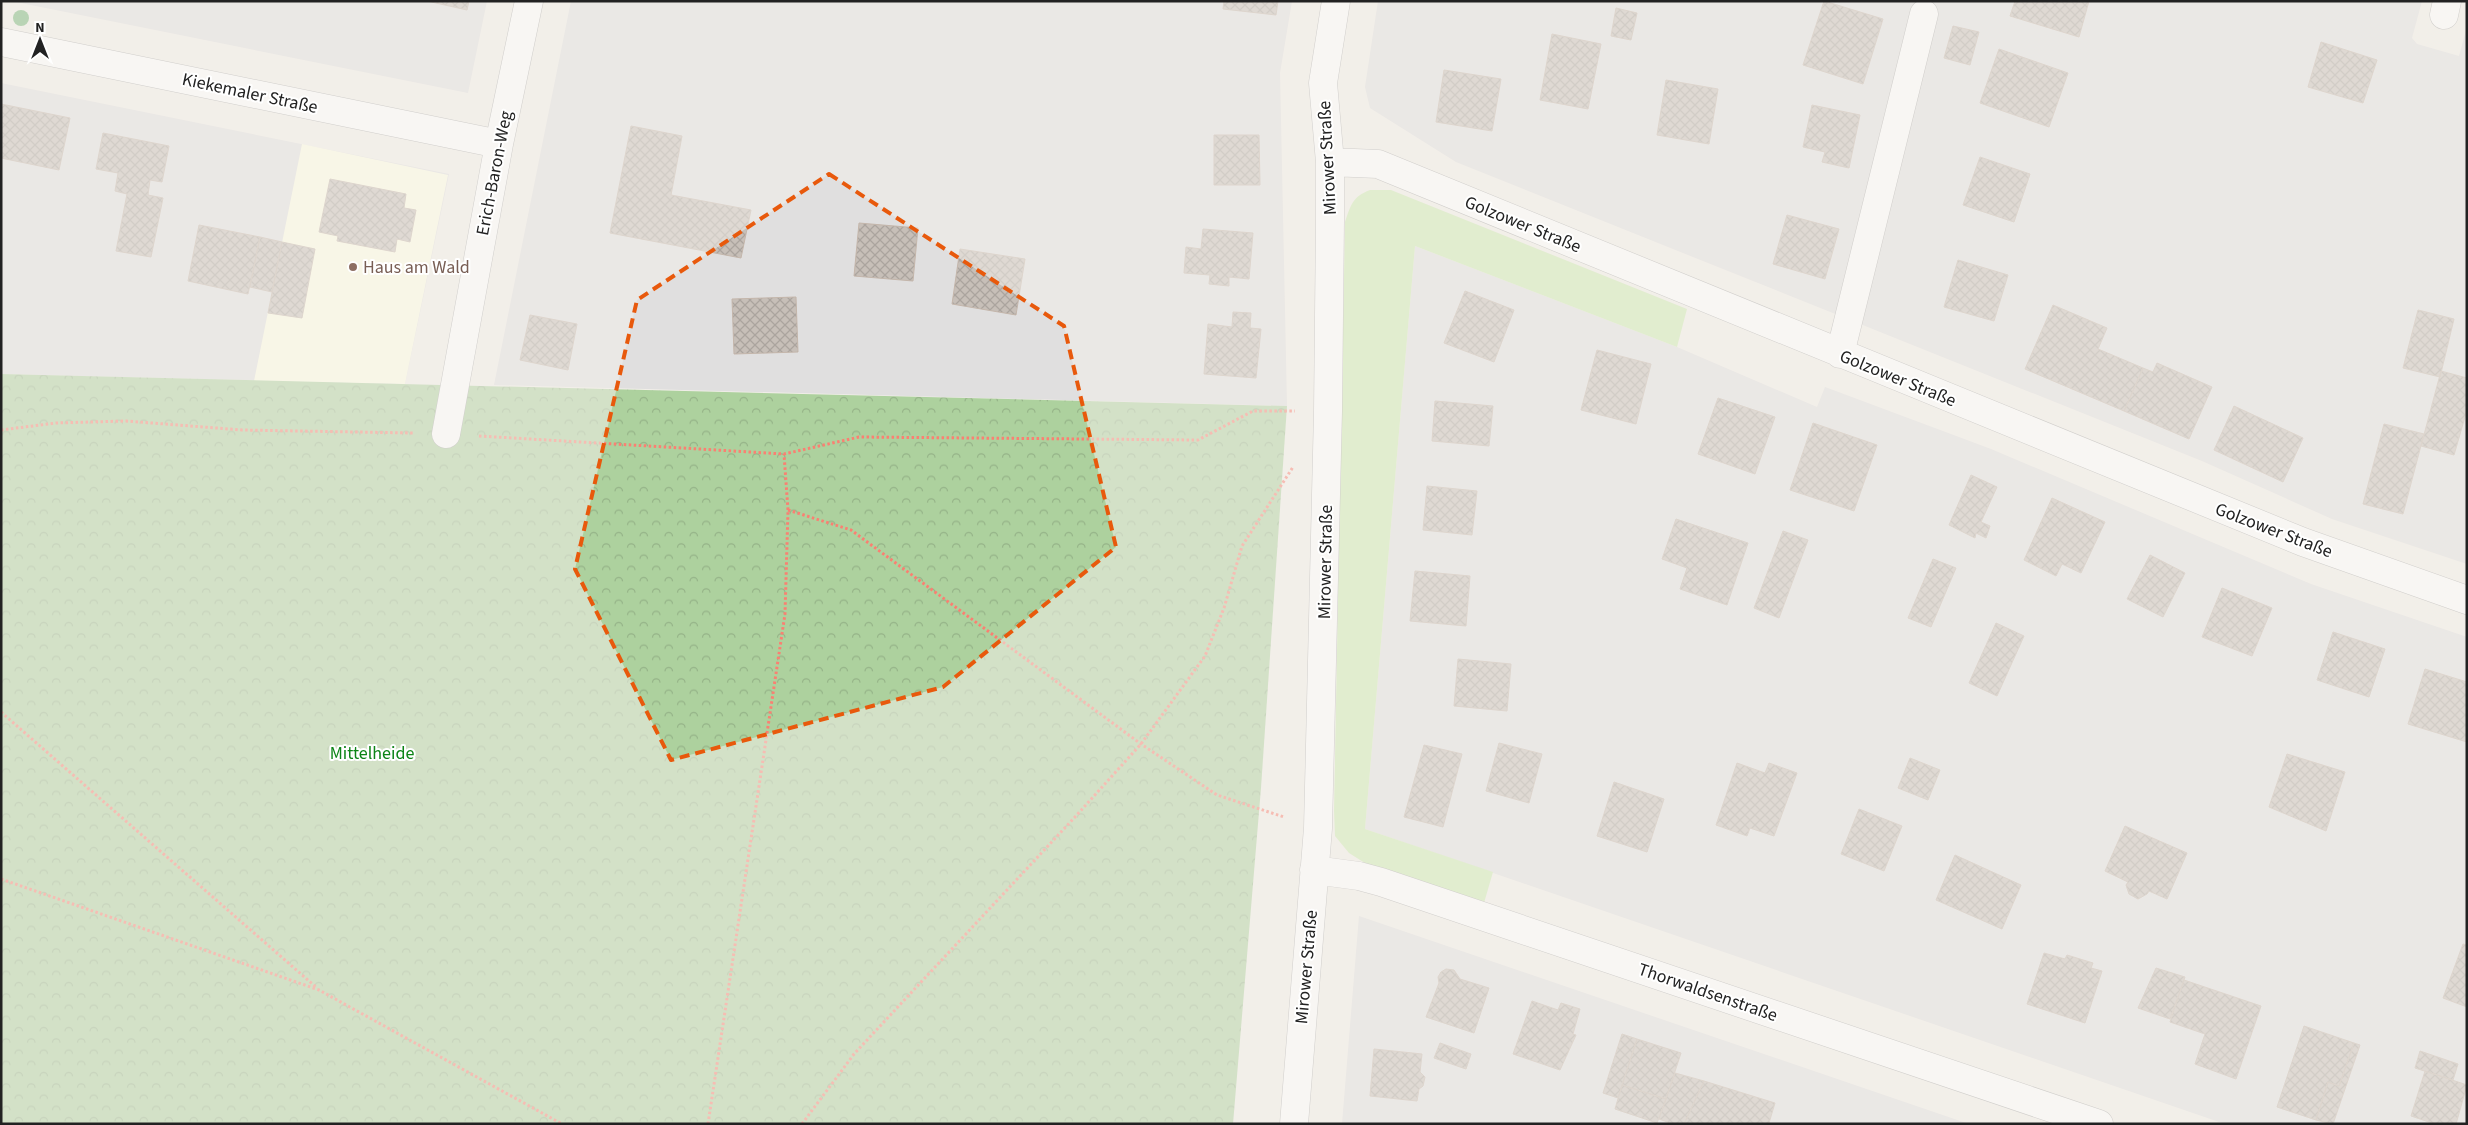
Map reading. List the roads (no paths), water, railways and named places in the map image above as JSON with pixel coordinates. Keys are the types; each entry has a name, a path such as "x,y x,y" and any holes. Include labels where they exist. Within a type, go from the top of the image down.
{"street":[{"name":"Erich-Baron-Weg","path":"446,434 499,144 529,1"},
{"name":"Mirower Straße","path":"1294,1124 1318,828 1328,411 1330,162 1323,83 1336,1"},
{"path":"1840,354 1924,14"},
{"name":"Kiekemaler Straße","path":"1,42 499,144"},
{"name":"Golzower Straße","path":"1330,162 1378,164 2303,542 2467,600"},
{"name":"Thorwaldsenstraße","path":"1314,870 1359,876 1380,882 2099,1124"}],"place":[{"name":"Haus am Wald","path":"353,267"}],"park label":[{"name":"Mittelheide","path":"372,753"}]}
